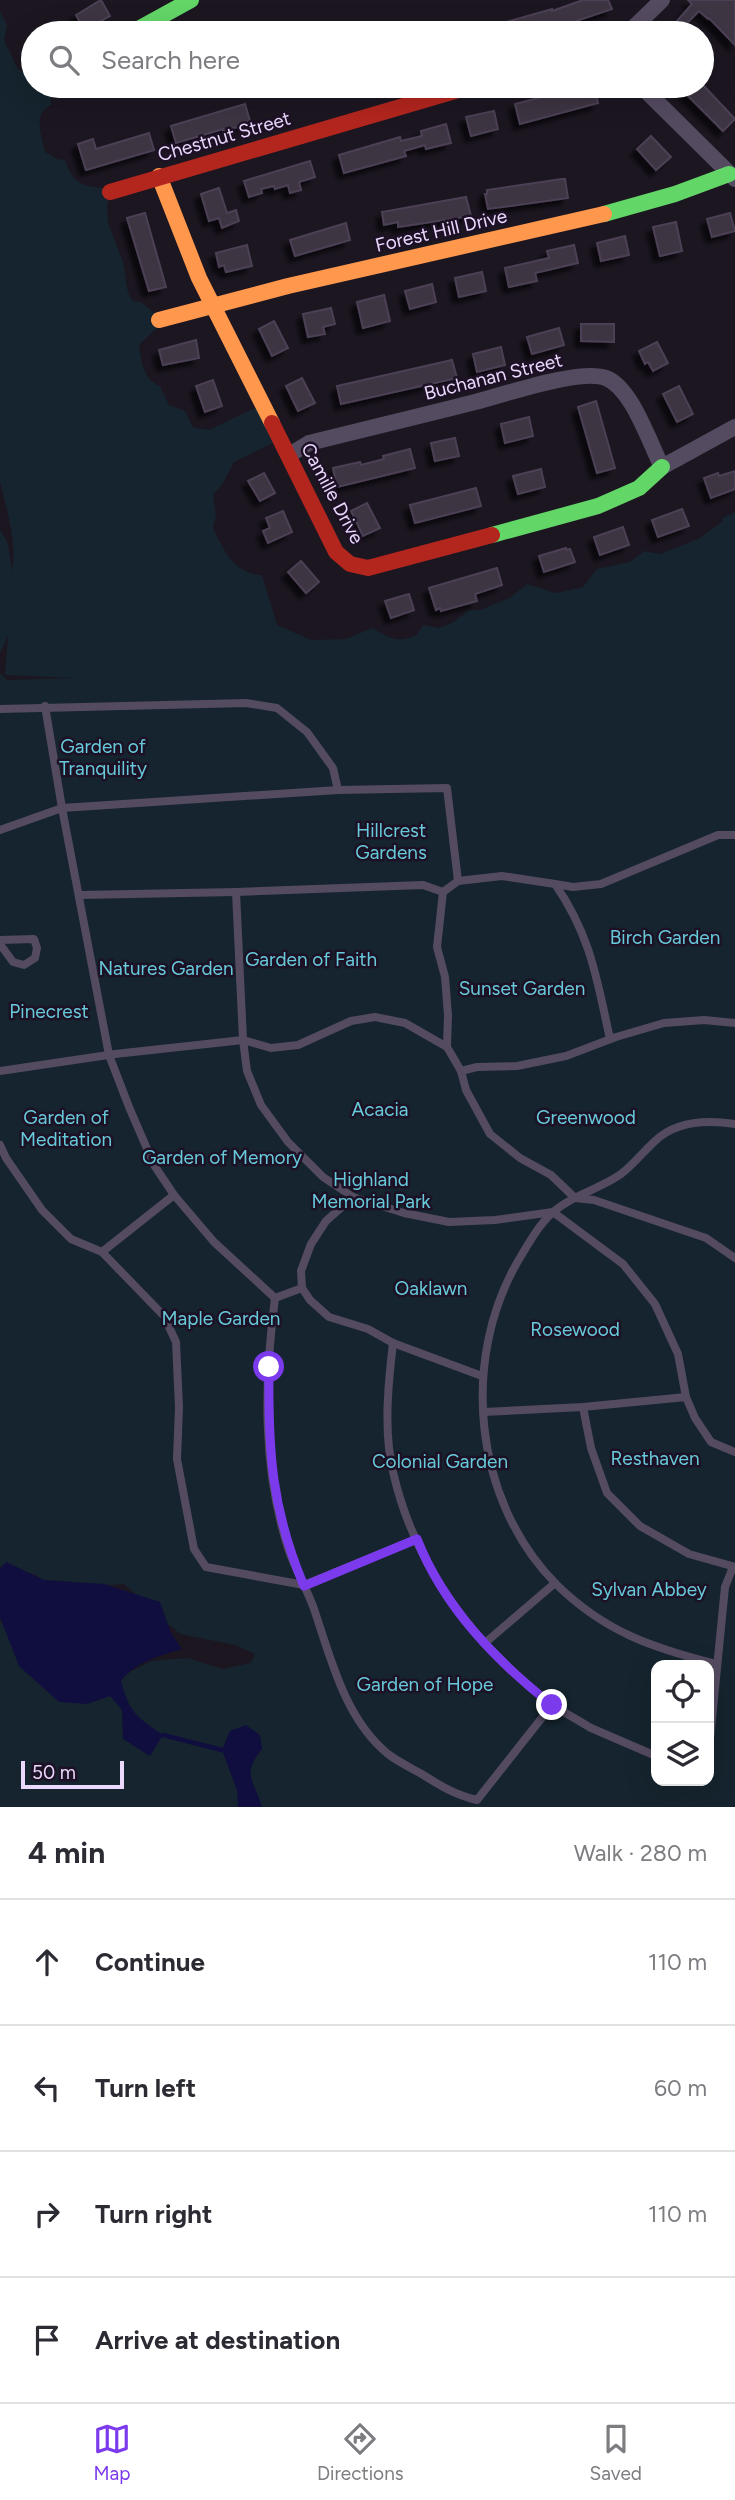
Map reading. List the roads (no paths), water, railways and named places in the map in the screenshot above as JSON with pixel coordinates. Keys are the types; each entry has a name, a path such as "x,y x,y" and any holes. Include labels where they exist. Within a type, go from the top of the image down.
{"street":[{"path":"153,21 191,0"},
{"path":"640,21 662,0"},
{"name":"Chestnut Street","path":"110,192 430,98"},
{"path":"653,98 732,176"},
{"name":"Camille Drive","path":"159,176 199,278 336,552 357,568 368,568 413,557 598,506 639,488 662,467"},
{"name":"Forest Hill Drive","path":"159,320 214,304 573,221 732,176"},
{"name":"Buchanan Street","path":"289,455 309,443 547,383 592,375 605,377 628,397 662,467"},
{"path":"662,467 735,427"}],"lane":[{"path":"0,709 246,703 277,708 307,733 333,768 338,790"},
{"path":"45,706 109,1055 129,1107 154,1165 174,1195 214,1242 275,1298"},
{"path":"0,830 62,808 338,790 447,789 458,881"},
{"path":"447,1047 449,1015 445,976 436,947 443,892 458,881 502,876 573,887 601,884 718,835 735,835"},
{"path":"555,884 571,907 594,962 610,1039"},
{"path":"80,895 424,885 443,892"},
{"path":"236,892 243,1041 247,1071 261,1105 288,1142 323,1177 353,1197 404,1213 449,1222 495,1220 553,1212 623,1264 654,1304 678,1354 686,1397 695,1418 710,1442 735,1452"},
{"path":"34,939 37,948 35,958 24,965 13,962 0,942 34,939"},
{"path":"0,1071 109,1055 243,1041 271,1048 298,1045 351,1021 375,1017 405,1023 447,1047 490,1134 520,1158 551,1175 575,1198 594,1200 706,1238 735,1258"},
{"path":"461,1071 477,1067 517,1066 566,1056 664,1023 704,1020 735,1023"},
{"path":"716,1664 668,1652 628,1637 591,1614 555,1583 534,1559 512,1524 498,1489 487,1446 482,1377 498,1300 528,1244 553,1212 632,1166 656,1140 674,1126 701,1122 735,1124"},
{"path":"0,1144 6,1158 42,1210 71,1238 102,1252 164,1316 177,1342 177,1459 194,1549 206,1567 304,1586 417,1539"},
{"path":"102,1252 174,1195"},
{"path":"353,1197 326,1221 311,1244 301,1271 302,1288 310,1300 330,1317 368,1329 393,1343 482,1377"},
{"path":"275,1298 302,1288"},
{"path":"275,1298 269,1367 268,1430 273,1480 289,1551 358,1721 387,1754 453,1794 477,1800 552,1705"},
{"path":"393,1343 387,1392 393,1475 424,1558 447,1598 469,1628 552,1705 591,1728 651,1754"},
{"path":"483,1412 583,1407 686,1397"},
{"path":"583,1407 591,1448 607,1493 640,1526 689,1554 734,1567 725,1587 711,1723"},
{"path":"485,1643 555,1583"}],"waterway":[{"path":"163,1735 222,1750"}],"park label":[{"name":"Garden of Tranquility","path":"103,757"},
{"name":"Hillcrest Gardens","path":"391,841"},
{"name":"Birch Garden","path":"665,937"},
{"name":"Garden of Faith","path":"311,959"},
{"name":"Natures Garden","path":"166,968"},
{"name":"Sunset Garden","path":"522,988"},
{"name":"Pinecrest","path":"49,1011"},
{"name":"Acacia","path":"380,1109"},
{"name":"Greenwood","path":"586,1117"},
{"name":"Garden of Meditation","path":"66,1128"},
{"name":"Garden of Memory","path":"222,1157"},
{"name":"Highland Memorial Park","path":"371,1190"},
{"name":"Oaklawn","path":"431,1288"},
{"name":"Maple Garden","path":"221,1318"},
{"name":"Rosewood","path":"575,1329"},
{"name":"Resthaven","path":"655,1458"},
{"name":"Colonial Garden","path":"440,1461"},
{"name":"Sylvan Abbey","path":"649,1589"},
{"name":"Garden of Hope","path":"425,1684"}]}
